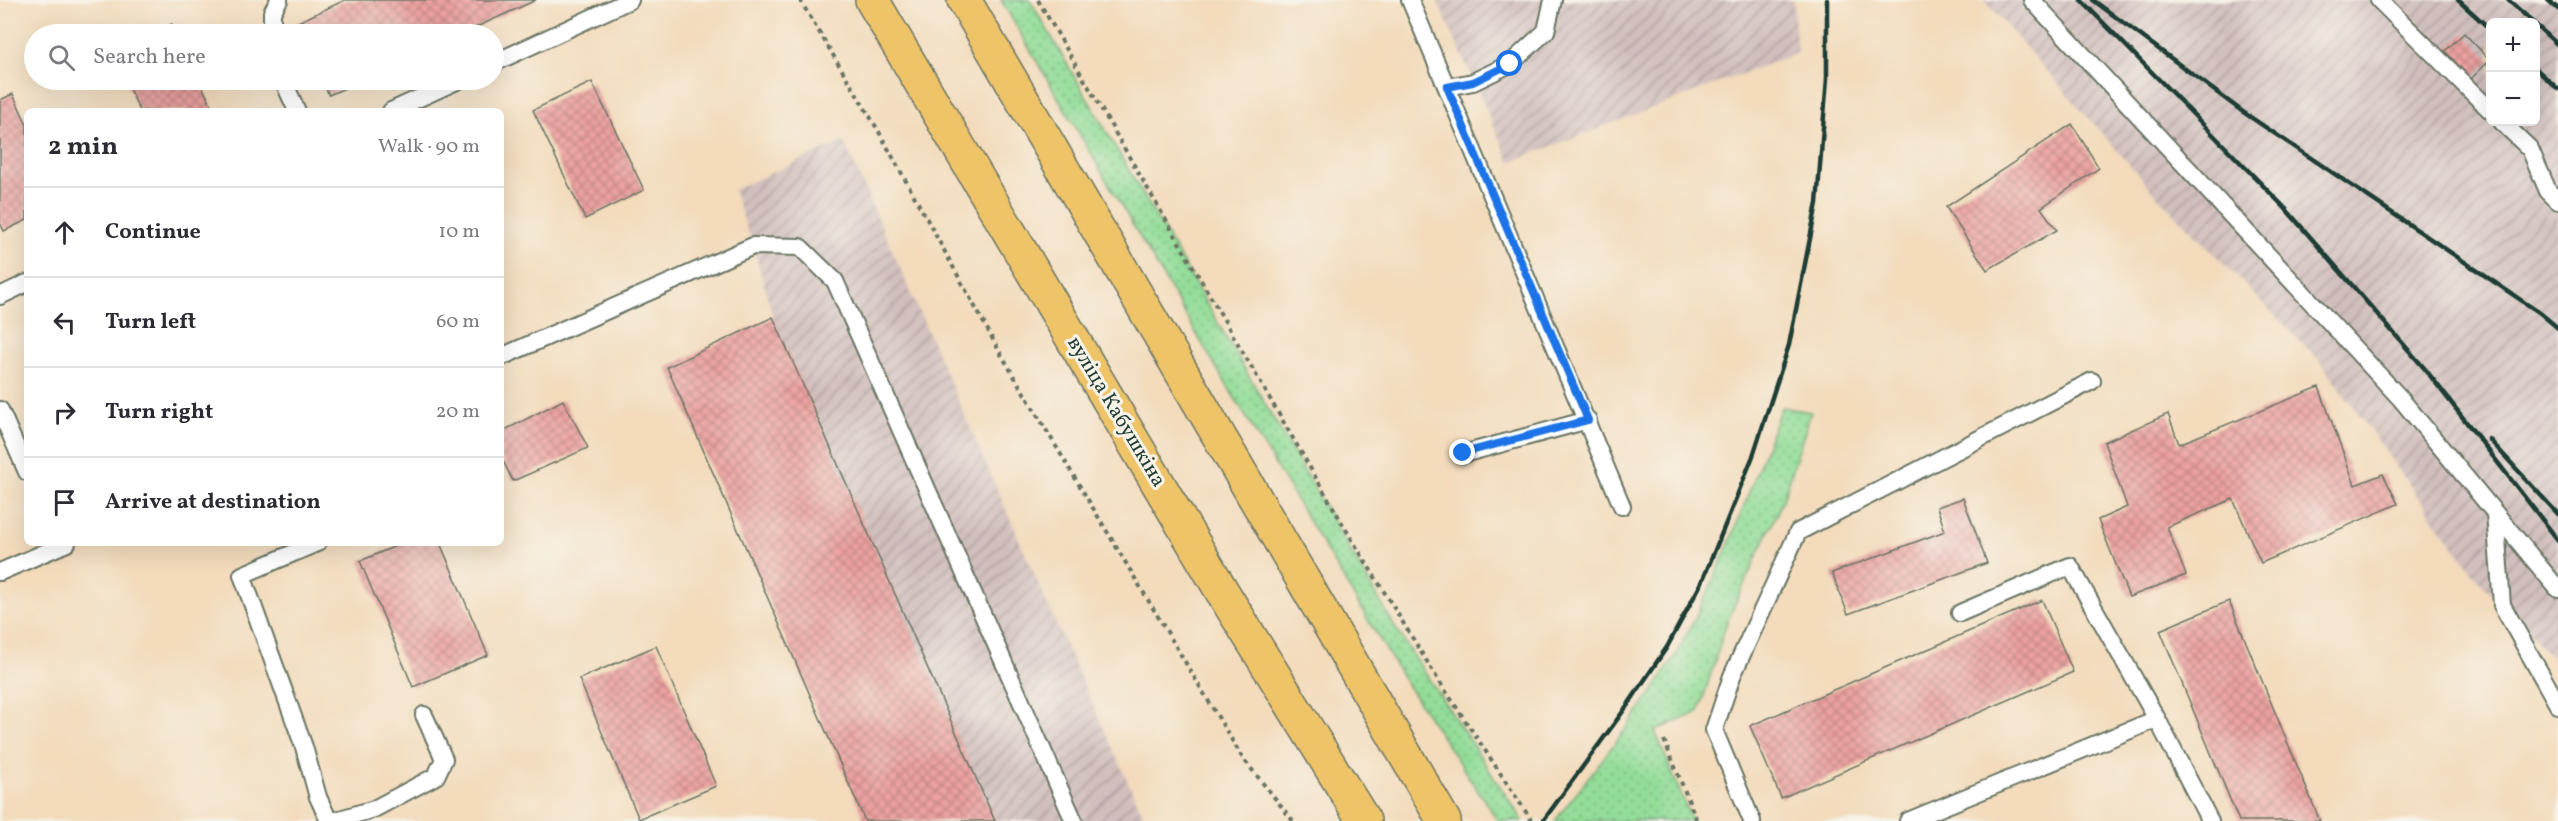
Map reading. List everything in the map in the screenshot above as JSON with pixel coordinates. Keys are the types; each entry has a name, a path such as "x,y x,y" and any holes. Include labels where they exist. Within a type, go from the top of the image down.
{"main road":[{"name":"вуліца Кабушкіна","path":"872,0 1223,593 1364,821"},
{"path":"964,0 1444,821"}],"lane":[{"path":"272,24 272,12 279,0"},
{"path":"504,58 630,0"},
{"path":"1410,0 1588,420 1622,506"},
{"path":"1447,87 1473,82 1510,64 1546,31 1553,0"},
{"path":"2032,0 2400,398 2558,589"},
{"path":"2379,0 2486,106"},
{"path":"288,90 296,108"},
{"path":"398,108 437,90"},
{"path":"2506,126 2530,149 2548,191 2558,201"},
{"path":"504,356 753,246 800,247 835,280 1074,821"},
{"path":"0,296 24,284"},
{"path":"1752,821 1714,730 1732,676 1798,532 2092,381"},
{"path":"0,410 24,465"},
{"path":"1463,453 1588,420"},
{"path":"2495,513 2502,605 2558,705"},
{"path":"0,572 57,546"},
{"path":"310,546 242,575 304,747 318,797 329,821"},
{"path":"1960,613 2070,566 2157,719 2210,821"},
{"path":"333,821 374,809 435,776 444,759 423,715"},
{"path":"1908,821 2157,719"}],"path":[{"path":"800,0 878,130 1002,356 1242,757 1293,821"},
{"path":"1038,0 1348,533 1437,678 1532,821"},
{"path":"1664,740 1697,821"}],"shaded area":[{"path":"1437,0 1793,0 1797,53 1510,162"},
{"path":"1984,0 2558,0 2558,664 2477,578 2320,361 2161,200"},
{"path":"844,141 1062,637 1146,821 995,821 773,317 753,246 733,190"}],"green space":[{"path":"1001,0 1030,0 1396,629 1523,821 1498,821 1406,683 1213,362"},
{"path":"1781,407 1811,412 1783,500 1728,619 1699,712 1655,731 1692,821 1555,821 1637,714 1680,647 1723,559"}],"building":[{"path":"345,0 536,0 483,24 296,23"},
{"path":"2464,33 2486,56 2486,64 2471,79 2445,51"},
{"path":"592,82 644,190 585,219 533,110"},
{"path":"130,90 204,90 213,108 139,108"},
{"path":"327,90 340,90 329,95"},
{"path":"13,94 24,118 24,221 4,231 0,223 0,100"},
{"path":"2072,124 2099,168 2041,208 2057,230 1987,270 1946,207"},
{"path":"773,317 995,821 865,821 667,367"},
{"path":"2319,387 2355,485 2383,474 2398,504 2261,563 2233,499 2167,527 2186,575 2129,597 2098,520 2127,507 2104,442 2168,414 2179,444"},
{"path":"563,400 588,448 513,481 504,463 504,430"},
{"path":"1963,498 1987,563 1848,614 1832,573 1945,531 1937,507"},
{"path":"396,546 441,546 488,655 413,687 360,561"},
{"path":"2042,600 2073,672 1781,798 1750,726"},
{"path":"2229,601 2320,821 2239,821 2160,630"},
{"path":"656,646 716,786 639,819 579,679"}],"railway":[{"path":"1543,821 1667,647 1702,582 1753,456 1789,345 1817,203 1827,78 1827,0"},
{"path":"2081,0 2285,208 2425,369 2558,540"},
{"path":"2093,0 2243,112 2540,313 2558,328"},
{"path":"2458,0 2486,25"},
{"path":"2508,0 2528,18"},
{"path":"2548,0 2558,9"},
{"path":"2540,29 2558,45"},
{"path":"2539,72 2558,89"},
{"path":"2489,439 2558,514"}],"route":[{"path":"1463,453 1588,420 1447,87 1473,82 1510,64"}]}
